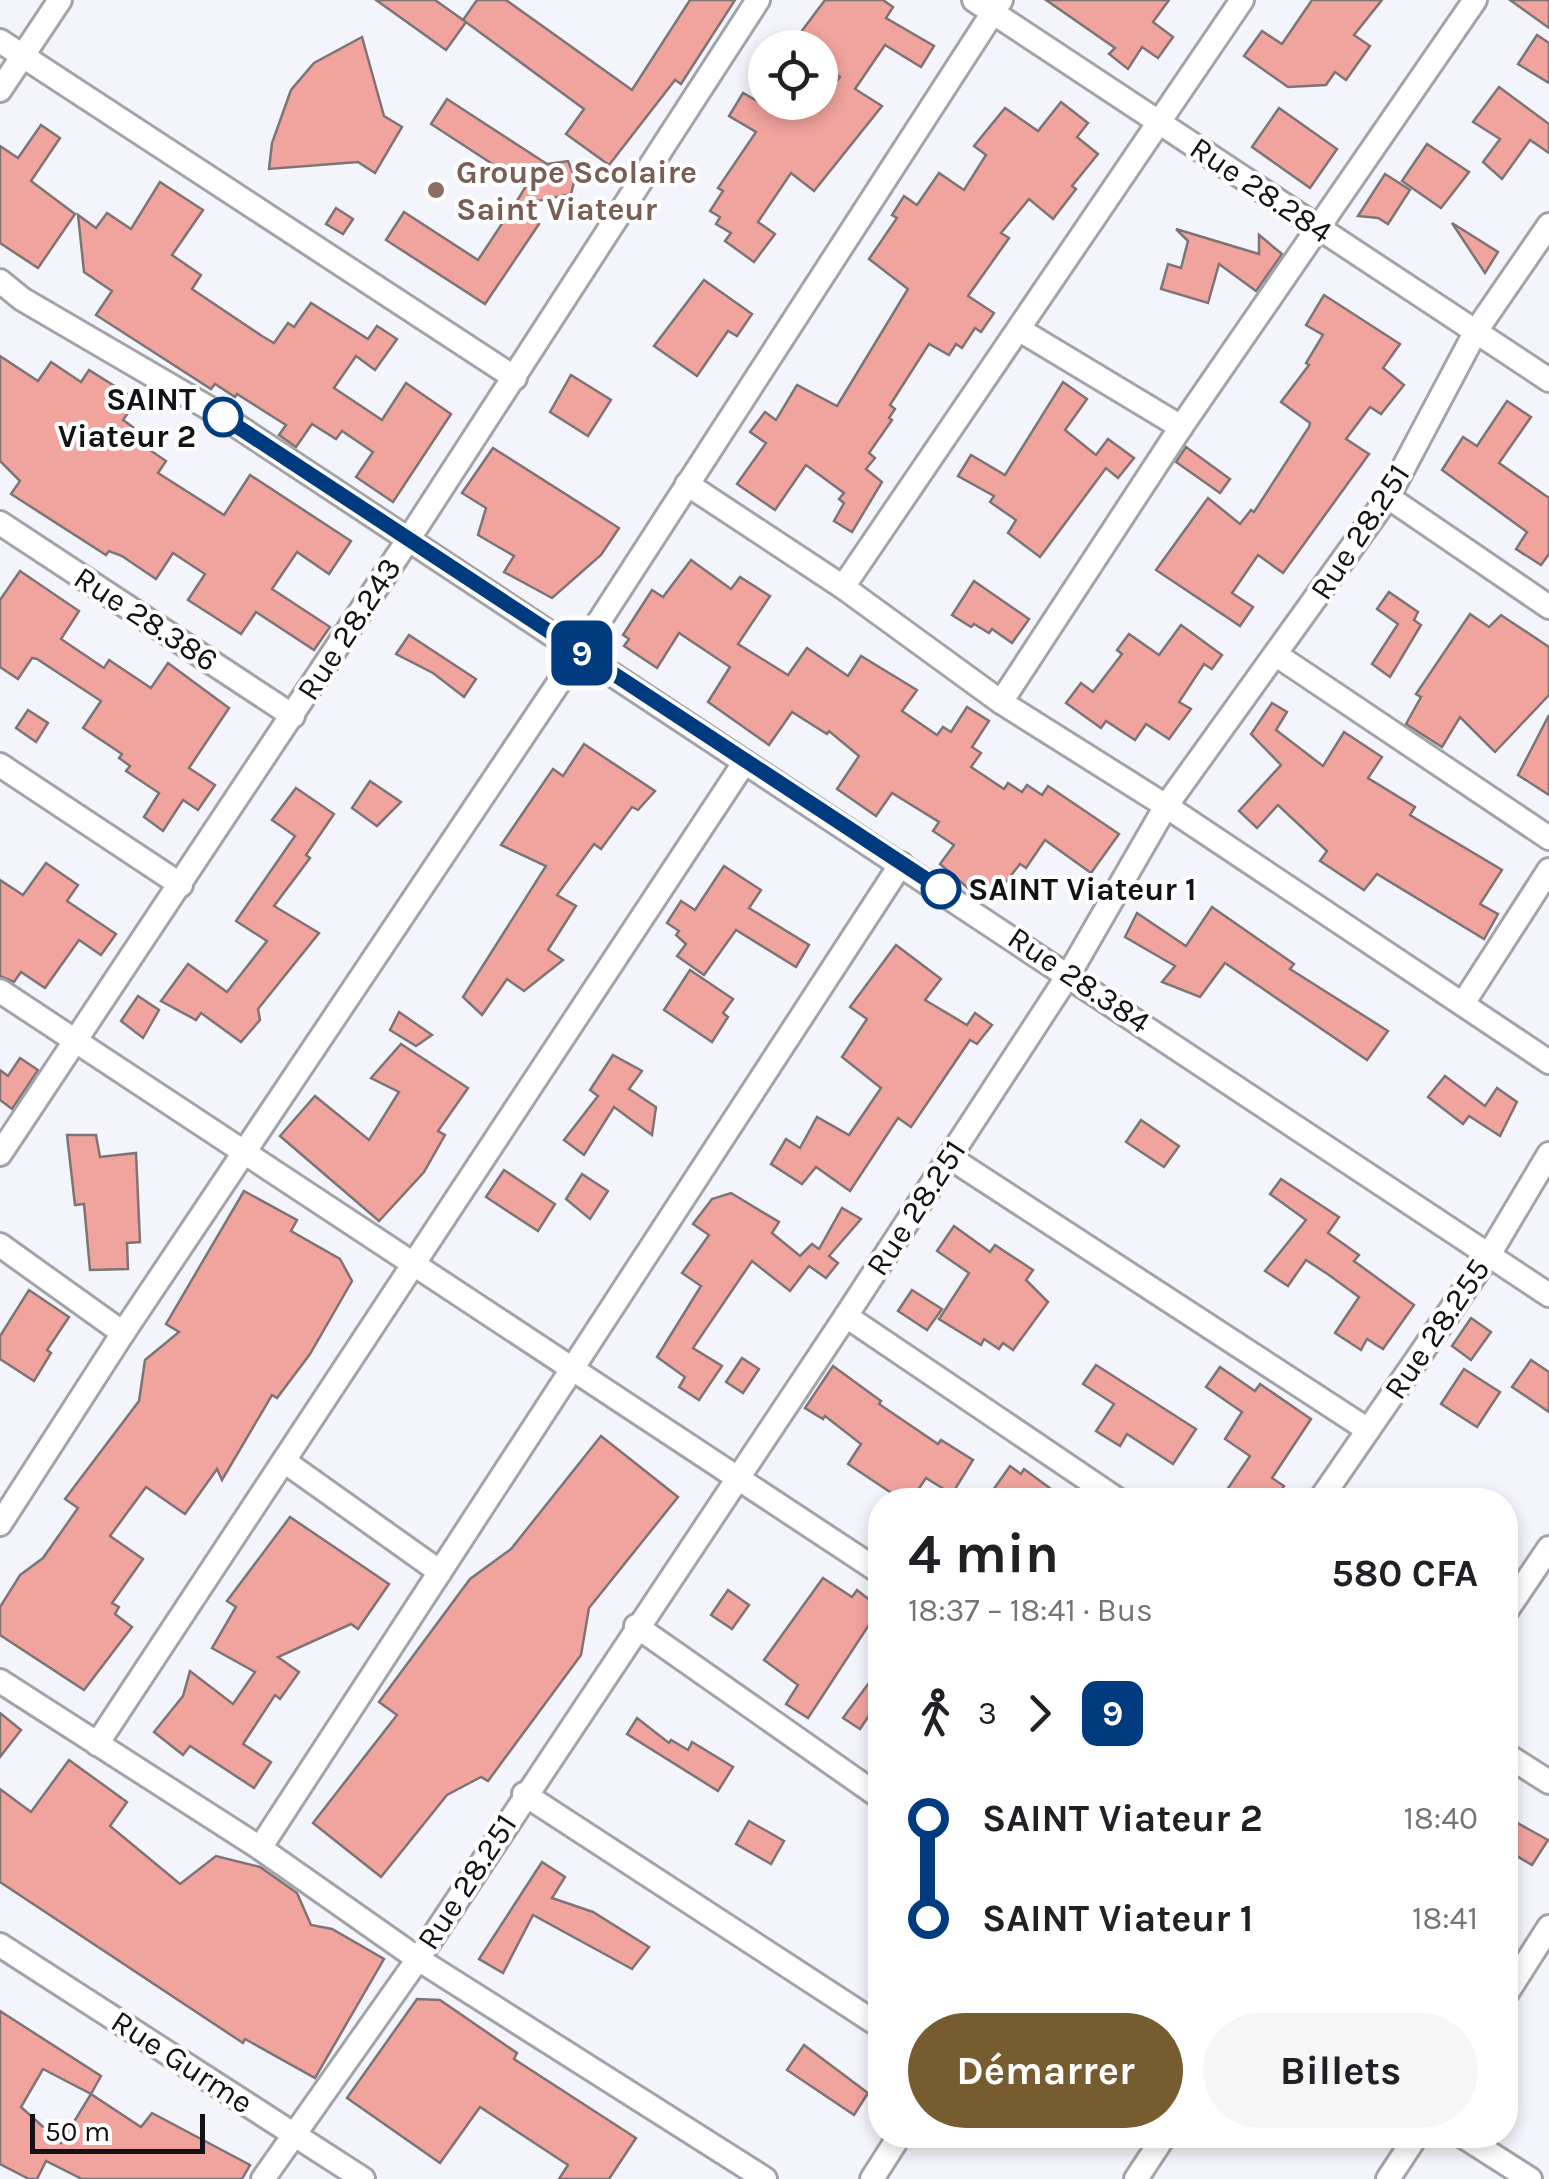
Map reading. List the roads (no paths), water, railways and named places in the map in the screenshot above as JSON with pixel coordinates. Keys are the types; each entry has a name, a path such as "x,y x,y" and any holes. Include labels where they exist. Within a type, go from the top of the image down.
{"street":[{"path":"0,90 60,0"},
{"name":"Rue 28.243","path":"0,1154 78,1042 515,378 758,0"},
{"path":"843,587 1242,0"},
{"path":"1001,702 1181,427 1474,0"},
{"path":"0,1524 123,1333 580,651 989,4"},
{"name":"Rue 28.284","path":"989,4 1549,380"},
{"path":"0,41 515,378"},
{"name":"Rue 28.251","path":"263,2179 418,1959 524,1794 846,1316 1069,974 1166,806 1278,656 1388,497 1476,332 1549,225"},
{"name":"Rue 28.384","path":"0,281 22,299 219,414 1490,1252 1549,1296"},
{"path":"1020,330 1181,427"},
{"path":"687,484 843,587 1001,702 1166,806 1549,1062"},
{"path":"1388,497 1549,607"},
{"name":"Rue 28.386","path":"0,523 292,716"},
{"path":"1278,656 1549,838"},
{"path":"98,1744 744,763"},
{"path":"0,765 181,885"},
{"path":"260,1848 902,864"},
{"path":"1464,1002 1549,870"},
{"path":"0,991 868,1564"},
{"name":"Rue 28.255","path":"1328,1488 1490,1252 1549,1154"},
{"path":"949,1157 1368,1430"},
{"path":"0,1245 123,1333"},
{"path":"846,1316 1100,1488"},
{"path":"284,1461 440,1572"},
{"path":"1518,1594 1549,1548"},
{"path":"636,1626 868,1790"},
{"path":"0,1681 260,1848 418,1959 765,2179"},
{"path":"1518,1762 1549,1782"},
{"path":"524,1794 868,2018"},
{"path":"1518,1976 1549,1927"},
{"name":"Rue Gurme","path":"0,1945 363,2179"},
{"path":"872,2179 892,2148"},
{"path":"1137,2179 1157,2148"},
{"path":"1388,2179 1408,2148"},
{"path":"1481,2148 1530,2179"}],"place":[{"name":"Groupe Scolaire Saint Viateur","path":"436,190"},
{"name":"SAINT Viateur 2","path":"223,417"},
{"name":"SAINT Viateur 1","path":"941,889"}]}
